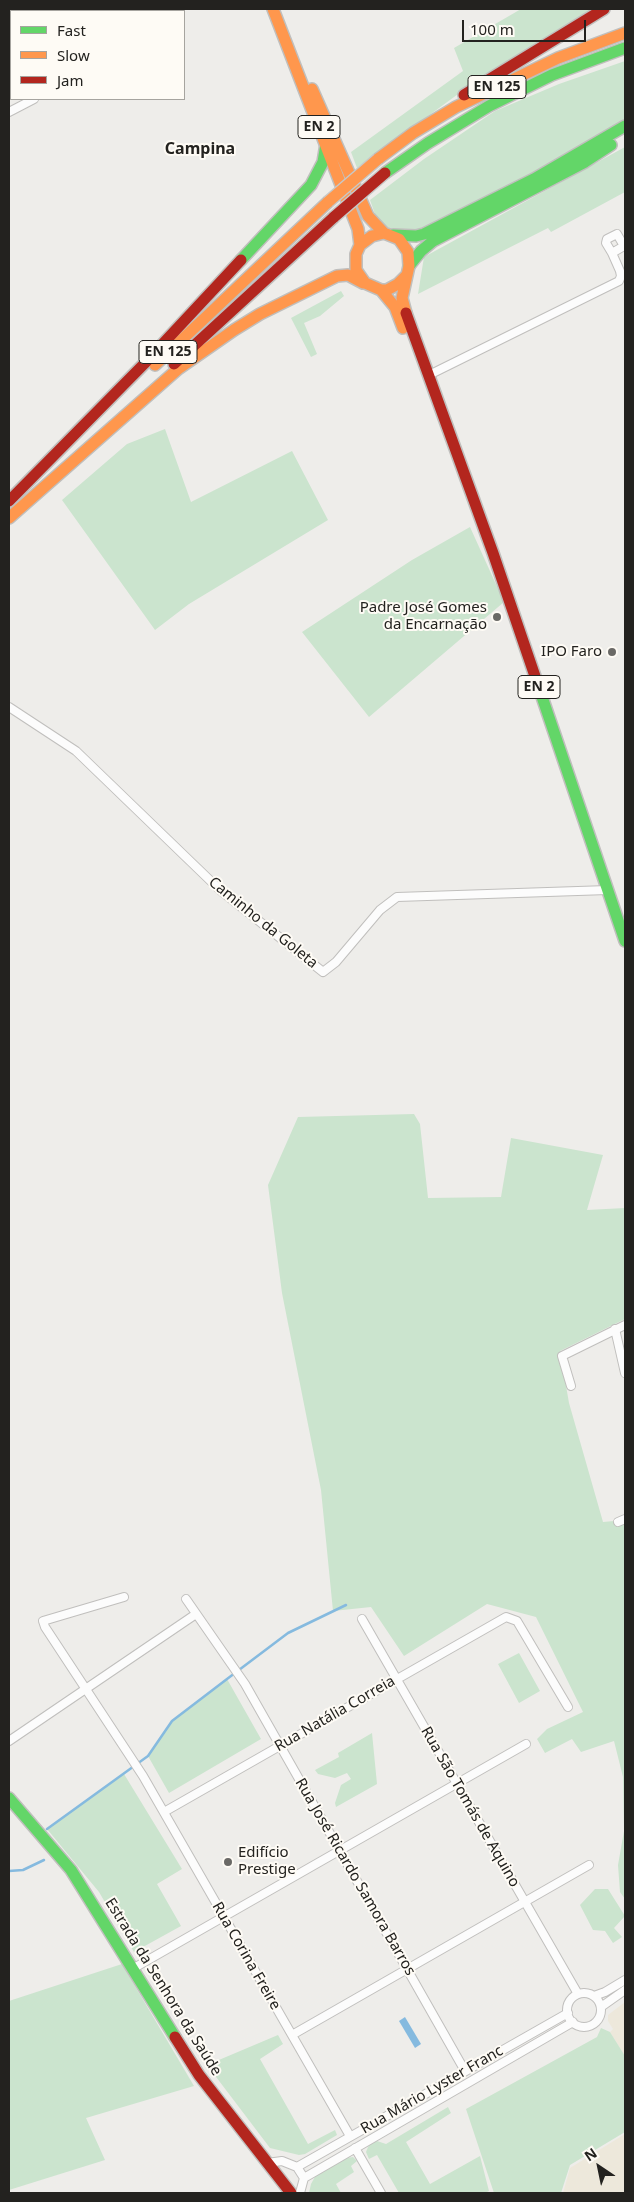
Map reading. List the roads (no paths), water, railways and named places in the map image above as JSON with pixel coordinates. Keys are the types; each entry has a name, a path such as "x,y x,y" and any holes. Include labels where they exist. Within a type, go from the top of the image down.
{"main road":[{"name":"EN 2","path":"275,9 358,229 360,245 355,262 356,270 365,283 377,288 395,307 443,433 476,506"},
{"name":"EN 2","path":"275,9 368,216 388,234 405,244 408,252 407,271 402,298 476,506 625,941"},
{"path":"413,133 452,103 604,9"},
{"name":"EN 125","path":"9,501 328,202 378,159 413,133 456,107 543,65 625,33"},
{"name":"EN 125","path":"9,518 71,463 201,338 385,173 434,138 489,106 552,74 625,48"},
{"path":"360,245 372,236 388,234 416,236 424,234 585,152 625,126"},
{"path":"71,463 178,369 260,314 342,274 377,288 393,288 421,251 433,241 585,162 625,136"},
{"path":"9,501 144,364 311,185 323,162 326,144"},
{"name":"Estrada da Senhora da Saúde","path":"9,1798 72,1870 199,2075 291,2193"}],"street":[{"path":"9,112 32,100"},
{"path":"429,375 618,281 621,276 620,271 612,253"},
{"name":"Caminho da Goleta","path":"9,707 76,751 220,890 323,972 336,962 380,910 397,897 608,890"},
{"path":"571,1386 562,1356 625,1324"},
{"path":"615,1329 625,1373"},
{"name":"Rua Corina Freire","path":"124,1597 43,1621 45,1627 142,1773 350,2136"},
{"name":"Rua José Ricardo Samora Barros","path":"186,1600 243,1681 465,2071"},
{"path":"9,1740 196,1614"},
{"name":"Rua Natália Correia","path":"164,1812 506,1616 517,1621 568,1707"},
{"name":"Rua São Tomás de Aquino","path":"362,1619 578,1994"},
{"path":"134,1968 526,1744"},
{"path":"292,2035 589,1865"},
{"path":"594,1996 625,1980"},
{"path":"601,2007 625,1990"},
{"path":"588,1993 594,1996 601,2007 599,2018 592,2025 582,2027 573,2022 568,2013 570,2002 578,1994 588,1993"},
{"name":"Rua Mário Lyster Franc","path":"297,2167 568,2013"},
{"name":"Rua Mário Lyster Franc","path":"304,2178 573,2022"},
{"path":"355,2148 381,2193"},
{"path":"267,2163 282,2161 297,2167 304,2178 300,2193"}],"water":[{"path":"405,2017 421,2044 415,2048 399,2021"}],"waterway":[{"path":"47,1829 148,1756 172,1721 288,1633 346,1605"},
{"path":"9,1871 23,1870 44,1860"}],"place":[{"name":"Padre José Gomes da Encarnação","path":"497,617"},
{"name":"IPO Faro","path":"612,652"},
{"name":"Edifício Prestige","path":"228,1862"}],"district":[{"name":"Campina","path":"200,149"}]}
